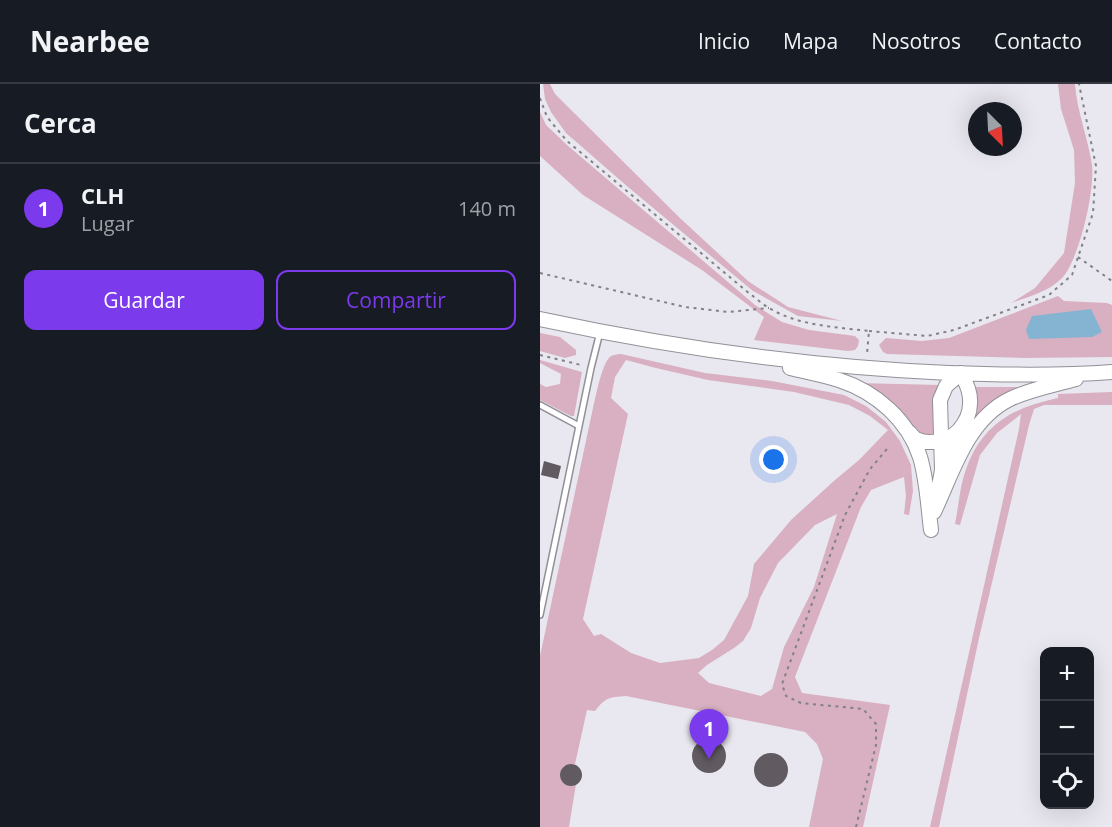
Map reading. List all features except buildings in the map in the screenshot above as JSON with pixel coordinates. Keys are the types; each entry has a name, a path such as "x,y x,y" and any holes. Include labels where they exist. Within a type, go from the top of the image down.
{"street":[{"path":"540,319 600,332 732,354 866,368 1004,375 1105,373"},
{"path":"732,354 840,380 858,388 878,400 896,415 916,439 927,442 940,440 960,429"},
{"path":"908,431 920,457 931,530 942,470 969,414 971,402 968,386 961,373"},
{"path":"942,470 940,400 946,386 961,373"},
{"path":"934,512 965,445 976,427 990,413 1008,400 1033,390 1105,373"}],"lane":[{"path":"540,615 600,332"},
{"path":"540,405 579,426"}],"path":[{"path":"540,98 547,117 567,141 769,308 787,317 811,324 927,336 954,330 1048,295 1072,275 1093,213 1096,166 1079,84"},
{"path":"540,114 547,117"},
{"path":"1078,257 1112,281"},
{"path":"540,273 685,307 728,312 769,308"},
{"path":"866,368 869,331"},
{"path":"540,355 591,368"},
{"path":"856,827 876,745 876,724 863,709 801,703 786,696 782,684 845,514 870,469 887,449"}],"shaded area":[{"path":"543,84 550,84 555,94 681,219 748,281 788,307 842,321 798,316 753,291 566,133 551,112 545,99"},
{"path":"1058,84 1075,84 1092,165 1088,208 1074,258 1061,279 1044,291 1011,303 1035,288 1064,253 1075,183 1074,150 1061,109"},
{"path":"540,112 546,125 567,145 755,305 782,322 809,330 855,336 859,340 858,346 855,350 848,351 754,340 764,317 702,270 583,195 540,156"},
{"path":"1058,296 1064,301 1112,305 1112,357 1024,358 887,354 879,345 886,338 922,341 949,338"},
{"path":"540,333 560,337 576,350 576,355 565,358 540,351"},
{"path":"620,354 705,373 772,381 844,395 866,406 886,422 900,441 911,465 913,491 909,515 904,514 906,496 904,477 871,490 861,507 795,677 802,693 890,705 863,827 809,827 823,759 817,744 805,732 626,696 608,699 595,711 587,710 575,764 564,766 560,774 564,783 576,784 569,827 540,827 540,656 600,380 608,359","holes":["626,360 708,380 794,392 849,405 870,416 888,430 859,460 791,520 754,564 748,596 724,640 699,658 660,663 631,653 601,634 594,636 583,619 628,414 611,398 615,377","837,514 814,587 784,647 772,689 761,696 709,683 698,673 743,641 751,628 760,598 778,563 815,525"]},
{"path":"540,360 582,372 574,416 540,400 540,384 546,387 560,384 561,374 540,363"},
{"path":"857,383 939,385 935,437 916,433"},
{"path":"975,387 1026,387 965,431 975,403"},
{"path":"1112,392 1112,405 1044,405 1034,409 979,638 939,827 930,827 1021,414 997,433 980,455 960,525 955,524 965,471 983,437 993,427 1016,412 1058,398 1058,394"}],"water":[{"path":"1091,309 1102,332 1092,337 1029,339 1026,330 1032,316"}],"place":[{"name":"CLH","path":"709,759"}]}
